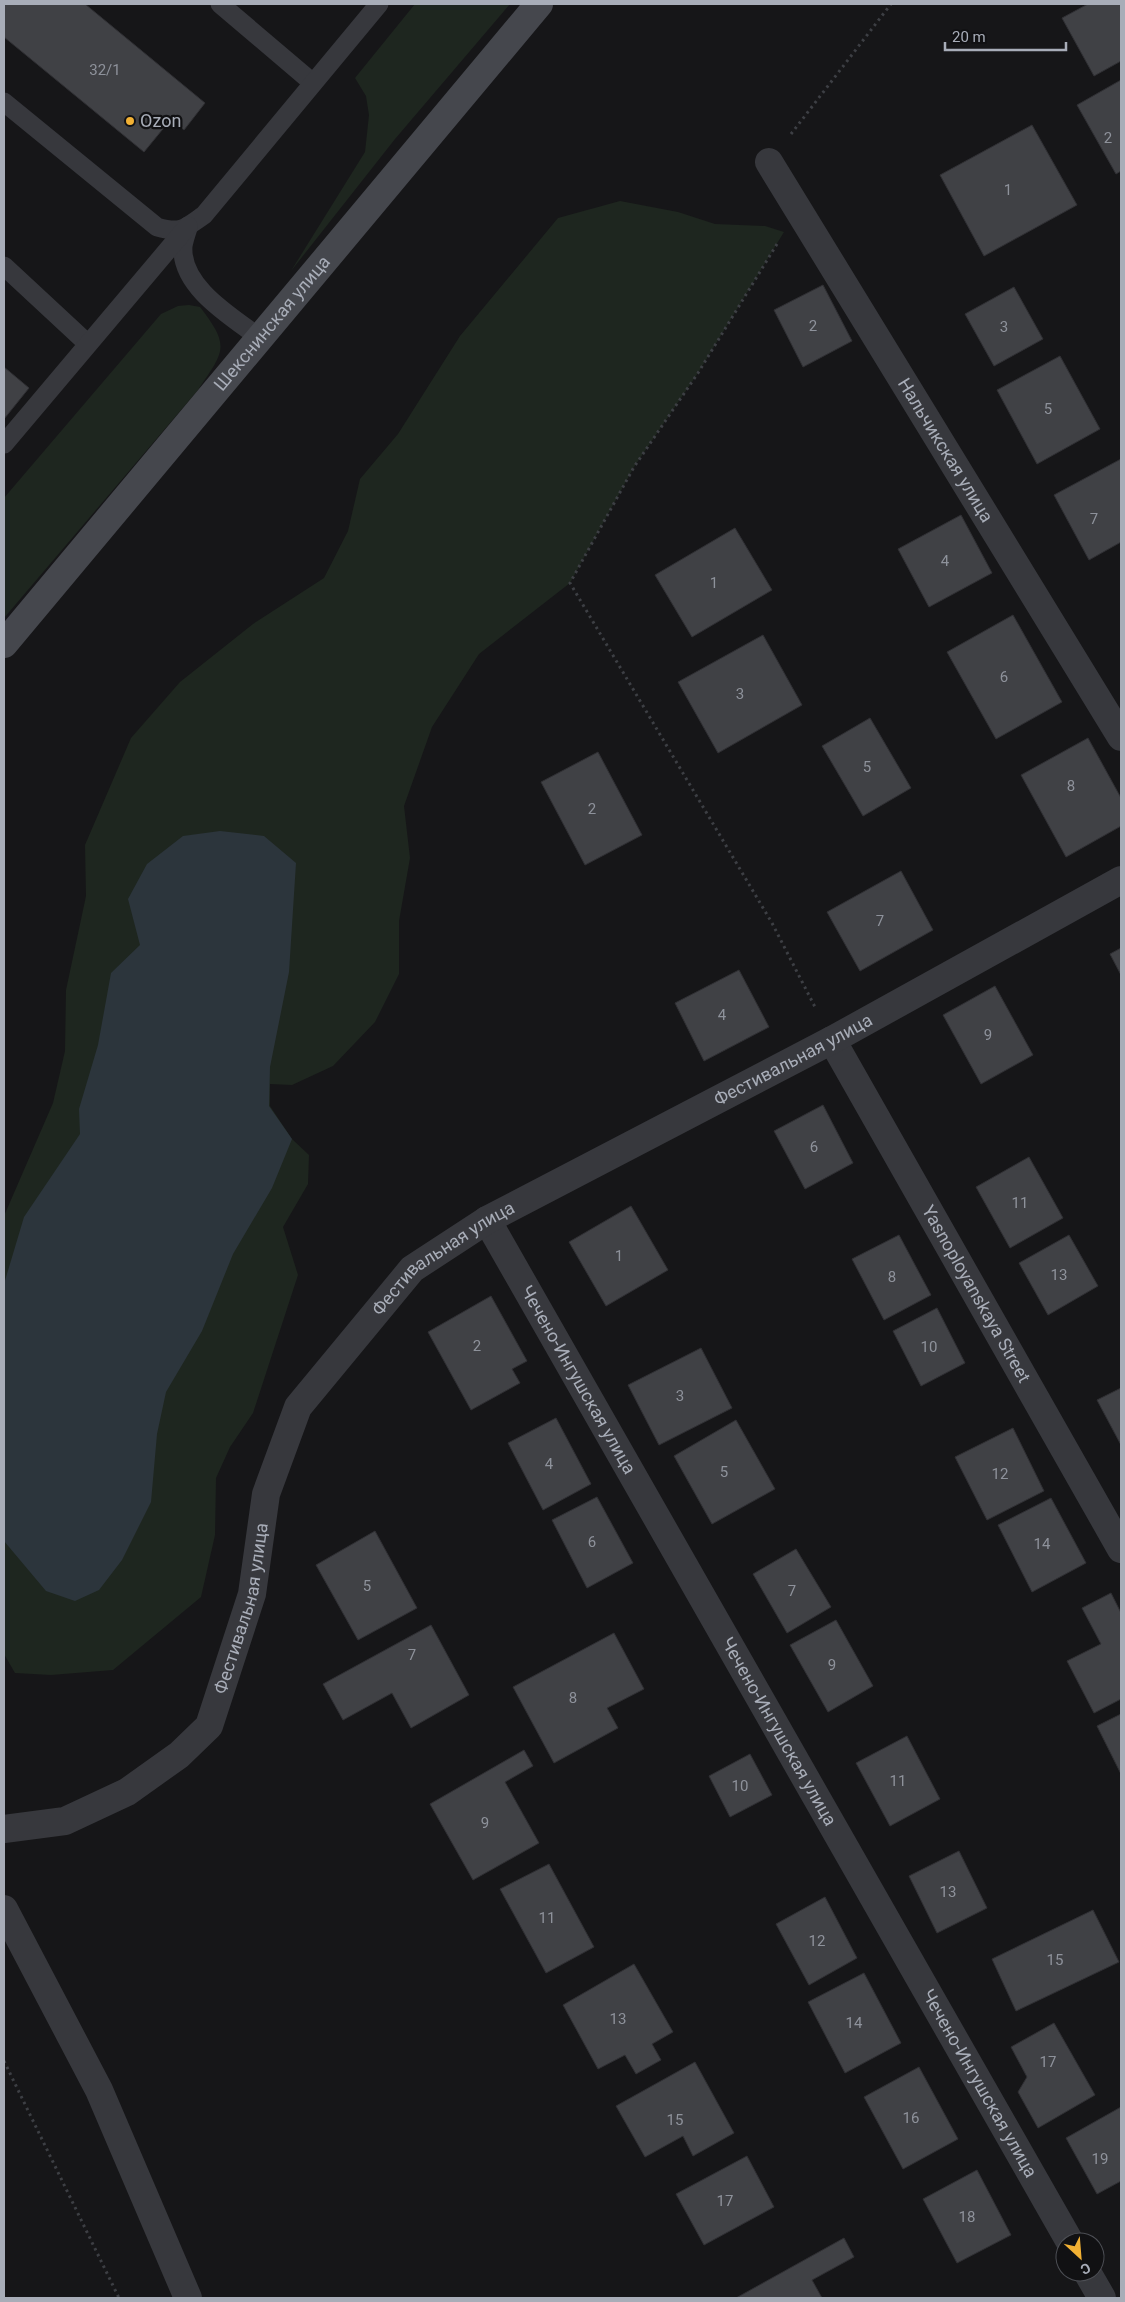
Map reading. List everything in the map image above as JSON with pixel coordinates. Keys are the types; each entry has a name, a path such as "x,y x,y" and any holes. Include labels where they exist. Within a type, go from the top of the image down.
{"street":[{"name":"Шекснинская улица","path":"4,644 539,4"},
{"name":"Нальчикская улица","path":"769,162 1121,737"},
{"name":"Фестивальная улица","path":"4,1828 65,1821 127,1792 179,1755 209,1726 252,1594 266,1494 298,1407 412,1269 487,1220 832,1040 1121,880"},
{"name":"Yasnoployanskaya Street","path":"832,1040 1121,1550"},
{"name":"Чечено-Ингушская улица","path":"487,1220 1064,2232"},
{"path":"4,1909 99,2090 188,2298"},
{"path":"1093,2282 1102,2298"}],"lane":[{"path":"220,4 313,83"},
{"path":"4,102 157,227 174,232 188,226 204,215 379,4"},
{"path":"188,226 183,248 188,271 206,298 260,338"},
{"path":"4,444 188,226"},
{"path":"4,266 88,344"}],"path":[{"path":"769,162 891,4"},
{"path":"779,241 698,373 634,467 570,582 772,923 832,1040"},
{"path":"4,2061 119,2298"}],"shaded area":[{"path":"415,4 510,4 395,139 291,271 365,152 369,115 366,96 355,78"},
{"path":"620,201 678,212 715,224 765,226 784,232 698,373 634,467 570,583 479,654 432,727 404,806 410,858 399,921 399,974 375,1022 333,1066 292,1085 270,1084 270,1106 292,1139 309,1155 308,1184 283,1227 298,1275 253,1413 230,1447 216,1478 215,1535 201,1597 113,1670 51,1675 15,1673 4,1654 4,1216 53,1103 65,1051 66,990 86,896 85,845 131,738 180,682 253,624 324,578 348,531 360,479 398,434 460,336 558,218"},
{"path":"178,306 200,307 216,331 220,341 220,349 214,366 198,390 4,618 4,498 161,314"},
{"path":"220,831 264,836 296,863 289,972 270,1067 269,1106 292,1139 272,1188 233,1254 202,1331 166,1392 157,1434 151,1502 122,1560 99,1590 75,1601 46,1591 4,1541 4,1284 24,1217 80,1134 79,1109 98,1045 111,973 140,945 128,899 147,864 183,836"}],"building":[{"path":"4,4 85,4 205,103 184,130 171,119 144,152 4,37"},
{"path":"1088,4 1121,4 1121,61 1094,76 1062,18"},
{"path":"1121,80 1121,171 1116,174 1077,105"},
{"path":"1032,125 1077,205 984,256 940,175"},
{"path":"823,285 852,341 803,367 774,310"},
{"path":"1014,287 1043,339 994,366 965,314"},
{"path":"1060,356 1100,429 1037,464 997,390"},
{"path":"4,367 29,388 4,419"},
{"path":"1121,459 1121,542 1089,560 1054,495"},
{"path":"961,515 992,573 929,607 898,549"},
{"path":"735,528 772,590 692,637 655,575"},
{"path":"1013,615 1062,702 996,739 947,652"},
{"path":"763,635 802,705 718,753 678,682"},
{"path":"870,718 911,788 863,816 822,746"},
{"path":"1088,738 1121,798 1121,826 1066,857 1021,775"},
{"path":"598,752 642,835 585,865 541,782"},
{"path":"901,871 933,930 860,971 827,912"},
{"path":"1121,948 1121,975 1110,954"},
{"path":"739,970 769,1027 704,1061 675,1003"},
{"path":"995,986 1033,1055 981,1084 943,1015"},
{"path":"823,1105 853,1163 805,1189 774,1131"},
{"path":"1029,1157 1063,1218 1010,1248 976,1187"},
{"path":"631,1206 668,1270 606,1306 569,1242"},
{"path":"899,1235 931,1295 884,1320 852,1259"},
{"path":"1069,1235 1098,1286 1048,1315 1019,1263"},
{"path":"491,1296 527,1361 512,1369 520,1383 471,1410 428,1332"},
{"path":"937,1308 965,1363 921,1386 893,1331"},
{"path":"701,1348 732,1408 659,1445 628,1385"},
{"path":"1121,1388 1121,1445 1097,1400"},
{"path":"556,1418 591,1484 543,1510 508,1443"},
{"path":"736,1420 775,1489 712,1524 674,1456"},
{"path":"1013,1428 1044,1491 987,1520 955,1457"},
{"path":"597,1497 633,1563 587,1588 552,1520"},
{"path":"1051,1498 1086,1563 1032,1592 998,1525"},
{"path":"375,1531 417,1608 358,1640 316,1565"},
{"path":"796,1549 831,1607 787,1633 753,1574"},
{"path":"1111,1593 1121,1613 1121,1699 1094,1713 1067,1661 1101,1644 1082,1608"},
{"path":"836,1620 873,1686 828,1712 790,1645"},
{"path":"431,1625 469,1695 411,1728 392,1693 343,1720 323,1684"},
{"path":"614,1633 644,1689 607,1708 618,1728 554,1763 513,1687"},
{"path":"1121,1714 1121,1774 1097,1726"},
{"path":"907,1736 940,1799 890,1826 856,1763"},
{"path":"524,1750 533,1766 505,1782 539,1843 473,1880 430,1804"},
{"path":"750,1754 772,1795 730,1817 709,1776"},
{"path":"959,1851 987,1908 937,1933 909,1876"},
{"path":"549,1864 594,1947 546,1973 500,1889"},
{"path":"825,1897 857,1958 809,1985 776,1924"},
{"path":"1093,1910 1119,1962 1016,2011 992,1959"},
{"path":"634,1964 673,2032 652,2044 661,2060 636,2074 625,2055 598,2069 563,2005"},
{"path":"864,1973 901,2043 845,2073 808,2002"},
{"path":"1054,2023 1095,2095 1038,2128 1018,2092 1027,2077 1011,2047"},
{"path":"695,2062 734,2133 693,2156 683,2136 645,2157 616,2106"},
{"path":"919,2067 958,2139 903,2169 864,2097"},
{"path":"1121,2107 1121,2181 1097,2194 1066,2138"},
{"path":"747,2156 774,2207 704,2245 676,2194"},
{"path":"977,2170 1011,2235 957,2263 923,2199"},
{"path":"844,2238 854,2257 812,2280 822,2298 736,2298"}],"place":[{"name":"Ozon","path":"130,121"}]}
